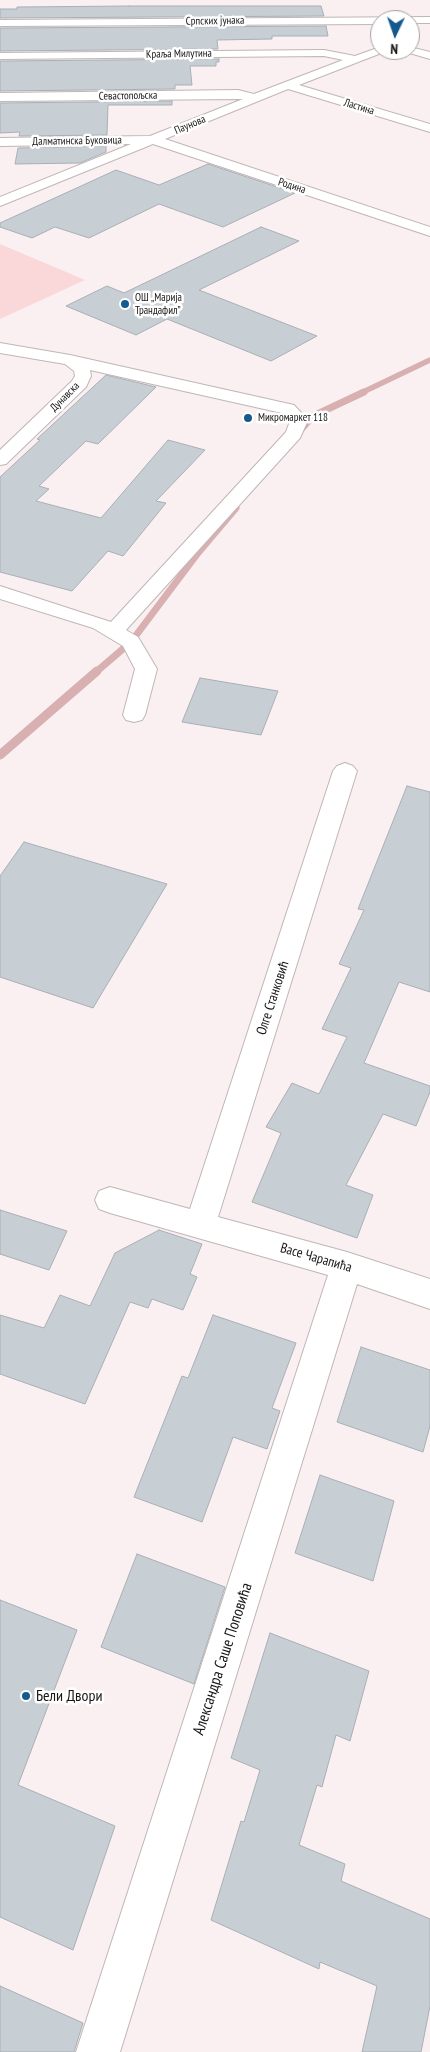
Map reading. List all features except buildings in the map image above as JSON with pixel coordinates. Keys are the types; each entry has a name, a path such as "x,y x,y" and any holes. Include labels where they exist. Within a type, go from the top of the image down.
{"street":[{"name":"Српских јунака","path":"0,23 430,20"},
{"name":"Краља Милутина","path":"0,56 324,53 357,59"},
{"name":"Паунова","path":"0,202 287,85 370,54"},
{"name":"Ластина","path":"287,85 430,128"},
{"name":"Севастопољска","path":"0,97 238,94 255,98"},
{"name":"Далматинска Буковица","path":"0,142 154,140"},
{"name":"Родина","path":"154,140 430,232"},
{"name":"Дунавска","path":"0,348 70,360 82,369 83,376 80,383 0,460"},
{"path":"70,360 262,403 288,410 298,420 294,434 113,632"},
{"path":"0,592 100,624 131,642 146,669 134,715"},
{"name":"Олге Станковић","path":"200,1226 345,771"},
{"name":"Васе Чарапића","path":"110,1200 348,1266 430,1294"},
{"name":"Александра Саше Поповића","path":"98,2052 348,1266"}],"shaded area":[{"path":"0,244 85,280 0,319"}],"waterway":[{"path":"361,393 430,360"},
{"path":"298,433 313,416 364,392"},
{"path":"96,672 131,642 198,553 236,508"},
{"path":"0,755 97,671"}],"place":[{"name":"ОШ „Марија Трандафил”","path":"125,304"},
{"name":"Микромаркет 118","path":"248,418"},
{"name":"Бели Двори","path":"26,1696"}]}
